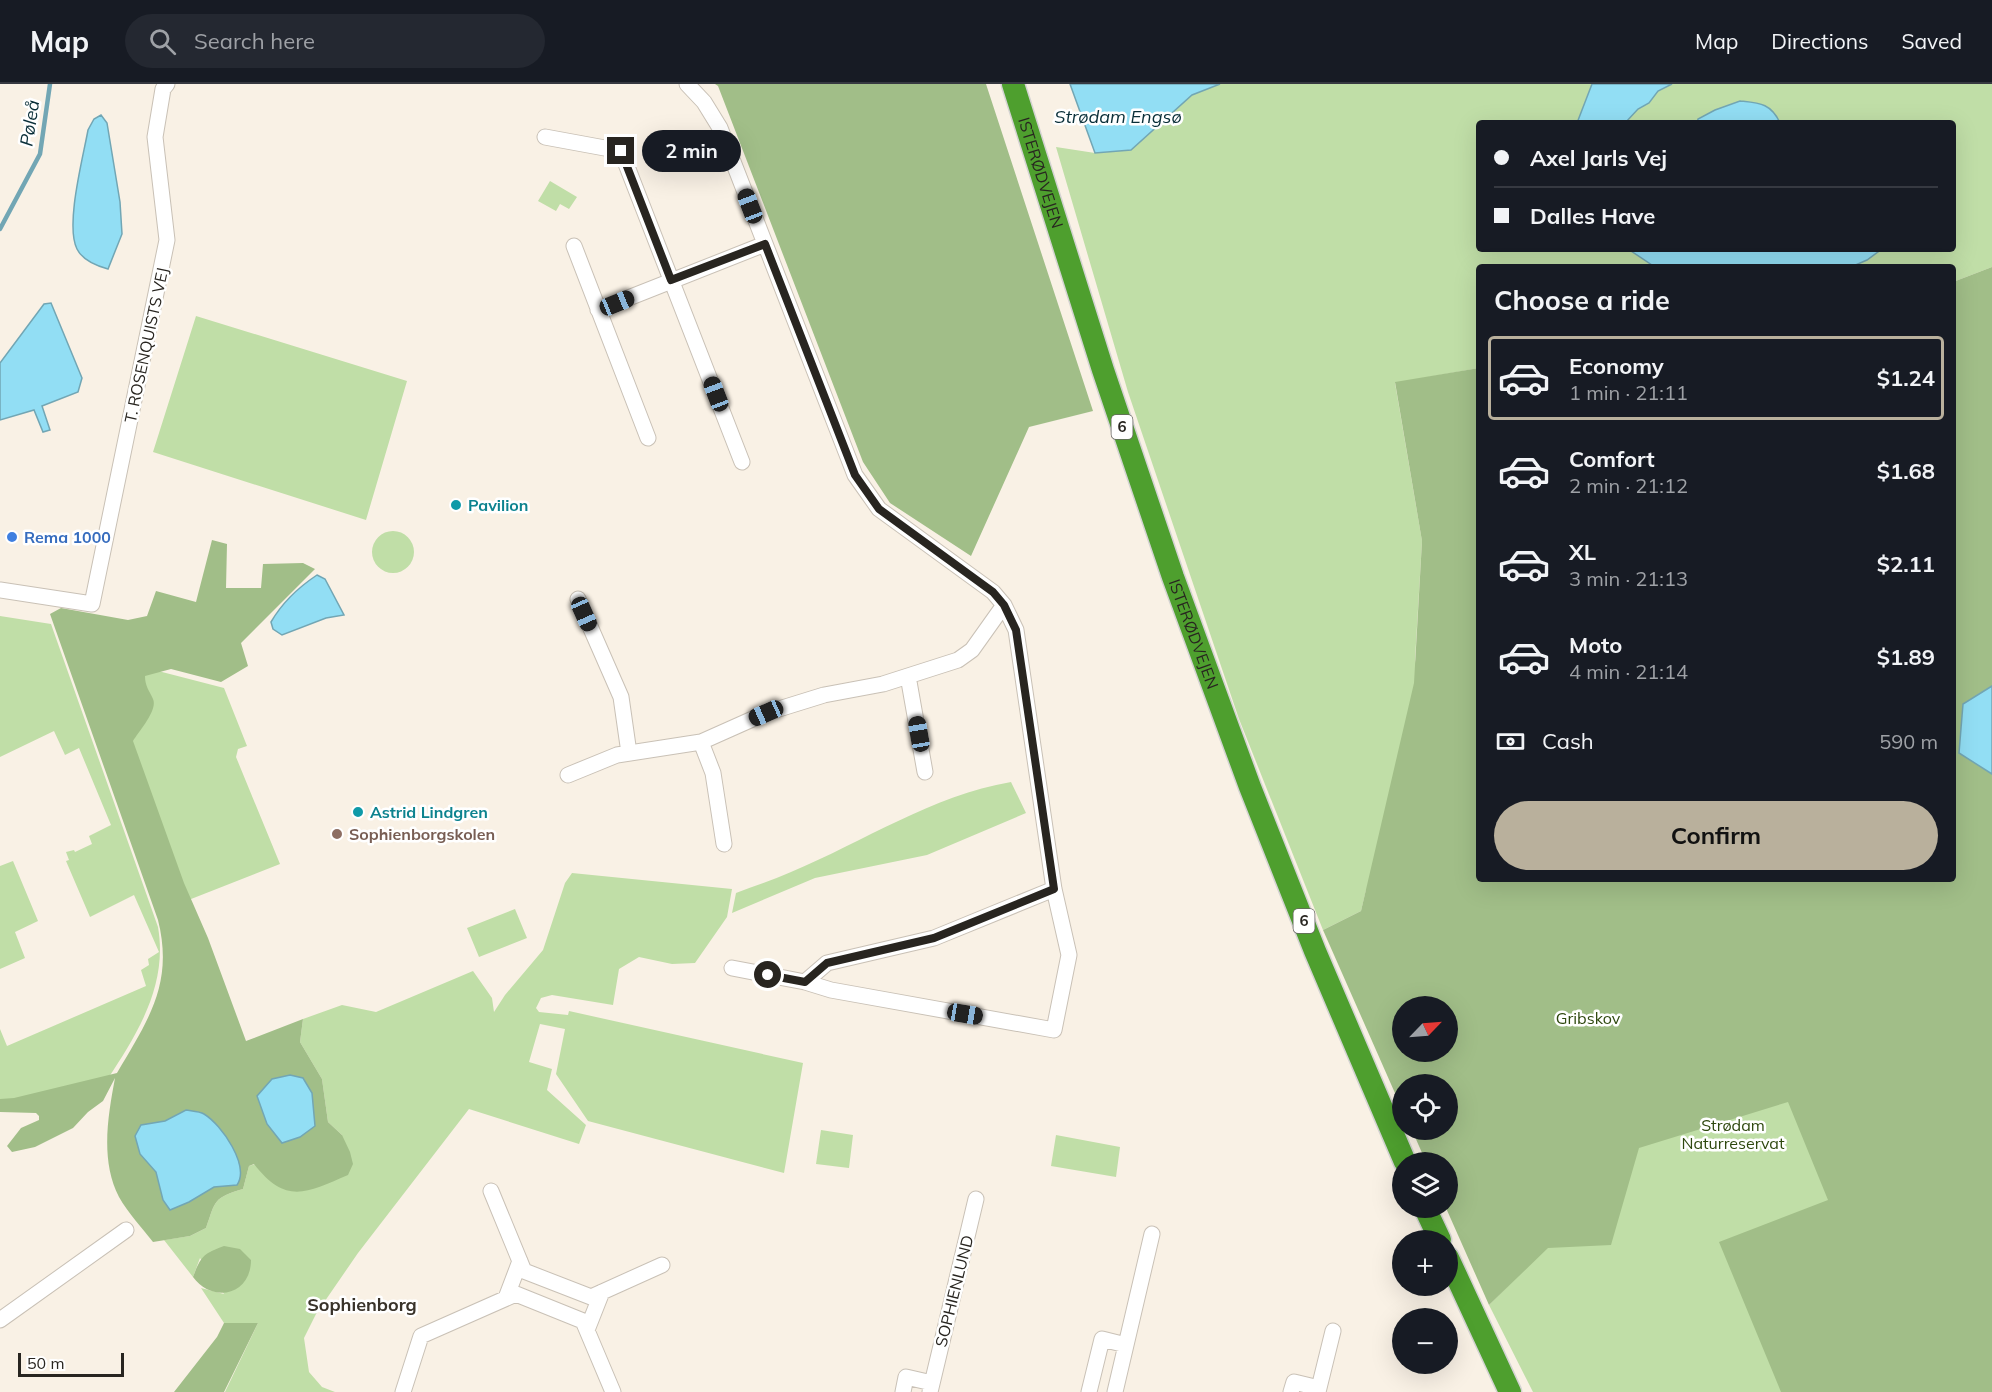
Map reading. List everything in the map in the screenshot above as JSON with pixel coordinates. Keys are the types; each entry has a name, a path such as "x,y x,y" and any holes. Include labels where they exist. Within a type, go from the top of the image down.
{"highway":[{"name":"ISTERØDVEJEN","path":"1015,87 1103,370 1181,599 1250,787 1311,940 1402,1152"},
{"path":"1458,1280 1510,1392"}],"street":[{"name":"T. ROSENQUISTS VEJ","path":"0,590 92,604 167,240 155,136 163,89 167,84"},
{"path":"687,84 704,102 720,128 855,475 879,509 993,592 1004,605 1016,630 1054,889 1069,955 1054,1030 831,990 805,982 732,968"},
{"path":"545,137 621,151 742,462"},
{"path":"598,310 765,244"},
{"path":"574,246 648,438"},
{"path":"578,599 621,697 629,753"},
{"path":"568,775 617,755 701,742 766,713 825,695 883,684 958,660 972,650 1004,605"},
{"path":"908,676 926,772"},
{"path":"701,742 713,773 724,844"},
{"path":"805,982 827,963 934,938 1054,889"},
{"path":"491,1191 524,1271 591,1297 662,1265"},
{"name":"SOPHIENLUND","path":"903,1392 906,1377 931,1388 976,1199"},
{"path":"0,1320 126,1230"},
{"path":"1115,1392 1152,1234"},
{"path":"506,1298 520,1261"},
{"path":"587,1330 602,1292"},
{"path":"403,1392 421,1336 516,1293 583,1321 612,1392"},
{"path":"1291,1392 1294,1382 1318,1390 1333,1331"},
{"path":"1089,1392 1102,1339 1126,1345"}],"green space":[{"path":"715,84 986,84 1093,411 1029,427 971,556 890,503 863,462 718,86"},
{"name":"Strødam Naturreservat","path":"1220,84 1992,84 1992,267 1956,281 1956,264 1476,264 1476,369 1395,383 1422,541 1415,660 1476,869 1476,882 1956,882 1956,849 1992,493 1992,1392 1533,1392 1489,1305 1514,1280 1458,1114 1458,1074 1448,1074 1448,1062 1458,1062 1458,996 1441,996 1366,890 1361,911 1323,930 1239,719 1128,392 1056,147 1095,153 1131,150 1192,95"},
{"path":"550,181 577,197 569,209 560,204 556,211 538,201"},
{"name":"Gribskov","path":"1992,267 1992,686 1963,704 1959,753 1992,774 1992,1392 1781,1392 1719,1242 1828,1200 1788,1102 1639,1148 1611,1245 1548,1248 1489,1305 1458,1235 1458,1230 1456,1230 1450,1218 1458,1218 1458,1152 1422,1152 1416,1140 1458,1140 1458,1074 1392,1074 1392,1086 1323,930 1361,911 1414,683 1422,541 1395,382 1476,368 1476,882 1956,882 1956,281"},
{"path":"196,316 407,381 366,520 153,452"},
{"path":"393,531 408,537 414,552 408,567 393,573 378,567 372,552 378,537"},
{"path":"212,540 227,544 226,588 261,588 263,564 303,563 315,569 241,643 248,666 221,682 171,669 145,676 146,685 154,704 133,741 184,883 208,938 246,1041 303,1019 300,1042 322,1079 328,1122 342,1135 353,1164 348,1175 320,1187 297,1192 276,1186 254,1164 249,1166 243,1189 217,1201 206,1228 190,1236 153,1242 119,1197 109,1168 108,1123 115,1078 103,1101 88,1112 73,1128 35,1147 12,1152 7,1146 21,1128 39,1120 39,1116 36,1113 0,1112 0,1099 14,1098 117,1073 148,1018 160,983 163,963 158,920 50,614 61,608 128,620 147,616 156,591 196,602"},
{"path":"0,616 51,624 158,927 160,948 159,969 148,1008 107,1080 0,1106 0,1029 7,1046 146,986 141,970 149,965 148,959 159,952 134,895 90,917 66,861 69,860 66,852 74,850 75,852 92,844 89,836 111,825 79,748 65,755 54,731 0,757"},
{"path":"135,665 224,688 247,746 238,749 236,757 280,864 186,901 127,740"},
{"path":"1011,782 1026,813 927,855 815,878 732,913 736,893 818,860 926,808"},
{"path":"13,861 38,921 15,932 25,958 0,969 0,866"},
{"path":"572,873 732,889 727,917 695,963 672,964 639,957 619,969 613,1005 552,995 541,998 536,1008 539,1012 568,1015 569,1011 803,1063 784,1173 588,1121 556,1074 565,1029 540,1024 529,1062 552,1069 547,1090 586,1125 579,1144 469,1109 358,1253 316,1314 304,1338 309,1372 322,1387 335,1392 225,1392 258,1323 224,1323 201,1288 224,1294 200,1258 193,1277 164,1240 190,1236 206,1228 217,1201 243,1189 249,1166 342,1135 328,1122 322,1079 300,1042 303,1019 342,1005 376,1012 473,971 492,998 494,1012 505,995 543,950 565,883"},
{"path":"515,909 527,938 479,957 467,928"},
{"path":"821,1130 853,1135 849,1168 816,1164"},
{"path":"1056,1135 1120,1147 1116,1177 1051,1166"},
{"path":"224,1246 240,1249 251,1260 245,1281 230,1292 220,1293 210,1291 193,1277 198,1264 204,1257 211,1251"},
{"path":"224,1323 258,1323 224,1392 174,1392 217,1337"}],"water":[{"name":"Strødam Engsø","path":"1070,84 1220,84 1192,95 1131,150 1095,153"},
{"path":"1592,84 1672,84 1658,91 1649,103 1638,109 1628,120 1578,120"},
{"path":"1740,101 1759,104 1773,111 1778,120 1698,120 1715,110"},
{"path":"101,115 107,123 120,202 122,234 108,269 83,257 77,249 73,224 76,191 88,130 94,119"},
{"path":"1632,252 1878,252 1858,264 1650,264"},
{"path":"51,303 82,378 78,392 42,406 50,430 43,432 34,410 0,420 0,363 44,304"},
{"path":"317,575 325,579 344,615 326,618 282,635 273,629 271,622 280,608 297,590"},
{"path":"1992,686 1992,774 1959,753 1963,704"},
{"path":"290,1075 303,1078 312,1093 315,1126 300,1137 282,1143 267,1124 257,1096 272,1079"},
{"path":"186,1110 204,1114 219,1127 237,1157 240,1177 237,1185 214,1187 170,1210 163,1200 156,1172 140,1154 135,1136 141,1125 165,1121"}],"waterway":[{"name":"Pøleå","path":"0,229 40,154 50,84"}],"place":[{"name":"Pavilion","path":"456,505"},
{"name":"Rema 1000","path":"12,537"},
{"name":"Astrid Lindgren","path":"358,812"},
{"name":"Sophienborgskolen","path":"337,834"}],"district":[{"name":"Sophienborg","path":"362,1305"}],"route":[{"path":"621,151 671,280 765,244 855,475 879,509 993,592 1004,605 1016,630 1054,889 934,938 827,963 805,982 768,975"}]}
